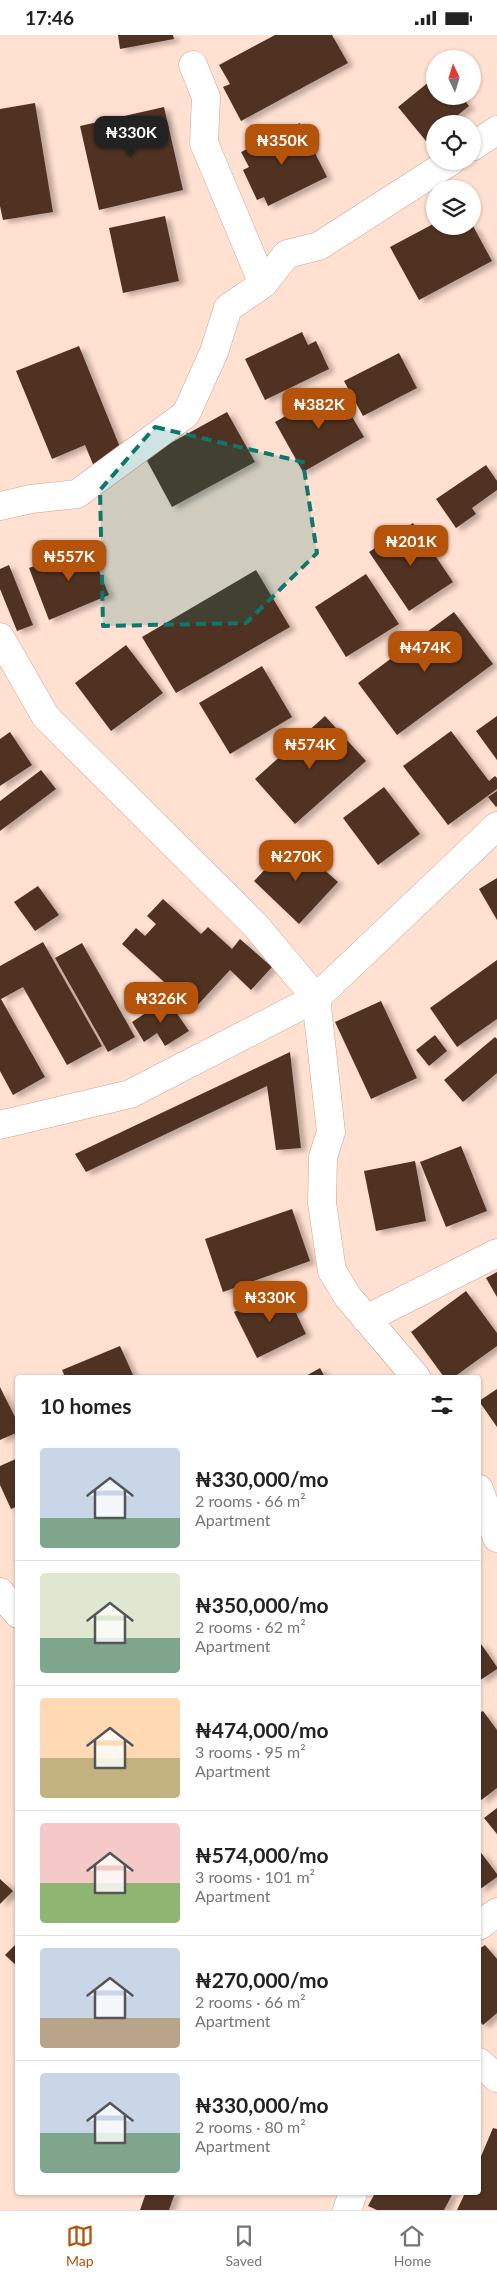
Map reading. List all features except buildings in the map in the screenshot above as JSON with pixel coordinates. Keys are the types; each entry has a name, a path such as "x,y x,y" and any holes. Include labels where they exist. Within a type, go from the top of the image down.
{"street":[{"path":"193,65 206,97 204,143 263,284"},
{"path":"481,141 497,130"},
{"path":"0,506 31,499 77,494 186,414 214,352 228,308 263,284 287,254 319,246 437,170"},
{"path":"0,637 46,717 256,926 316,998 331,1132 323,1157 322,1203 332,1271 348,1297 414,1375"},
{"path":"0,1125 130,1095 316,998 497,826"},
{"path":"366,1319 497,1253"},
{"path":"481,1494 497,1538"},
{"path":"481,1924 497,1912"},
{"path":"481,2064 497,2077"},
{"path":"347,2210 352,2195"}],"highlighted area":[{"path":"155,427 303,462 317,553 246,623 103,626 100,490"}]}
